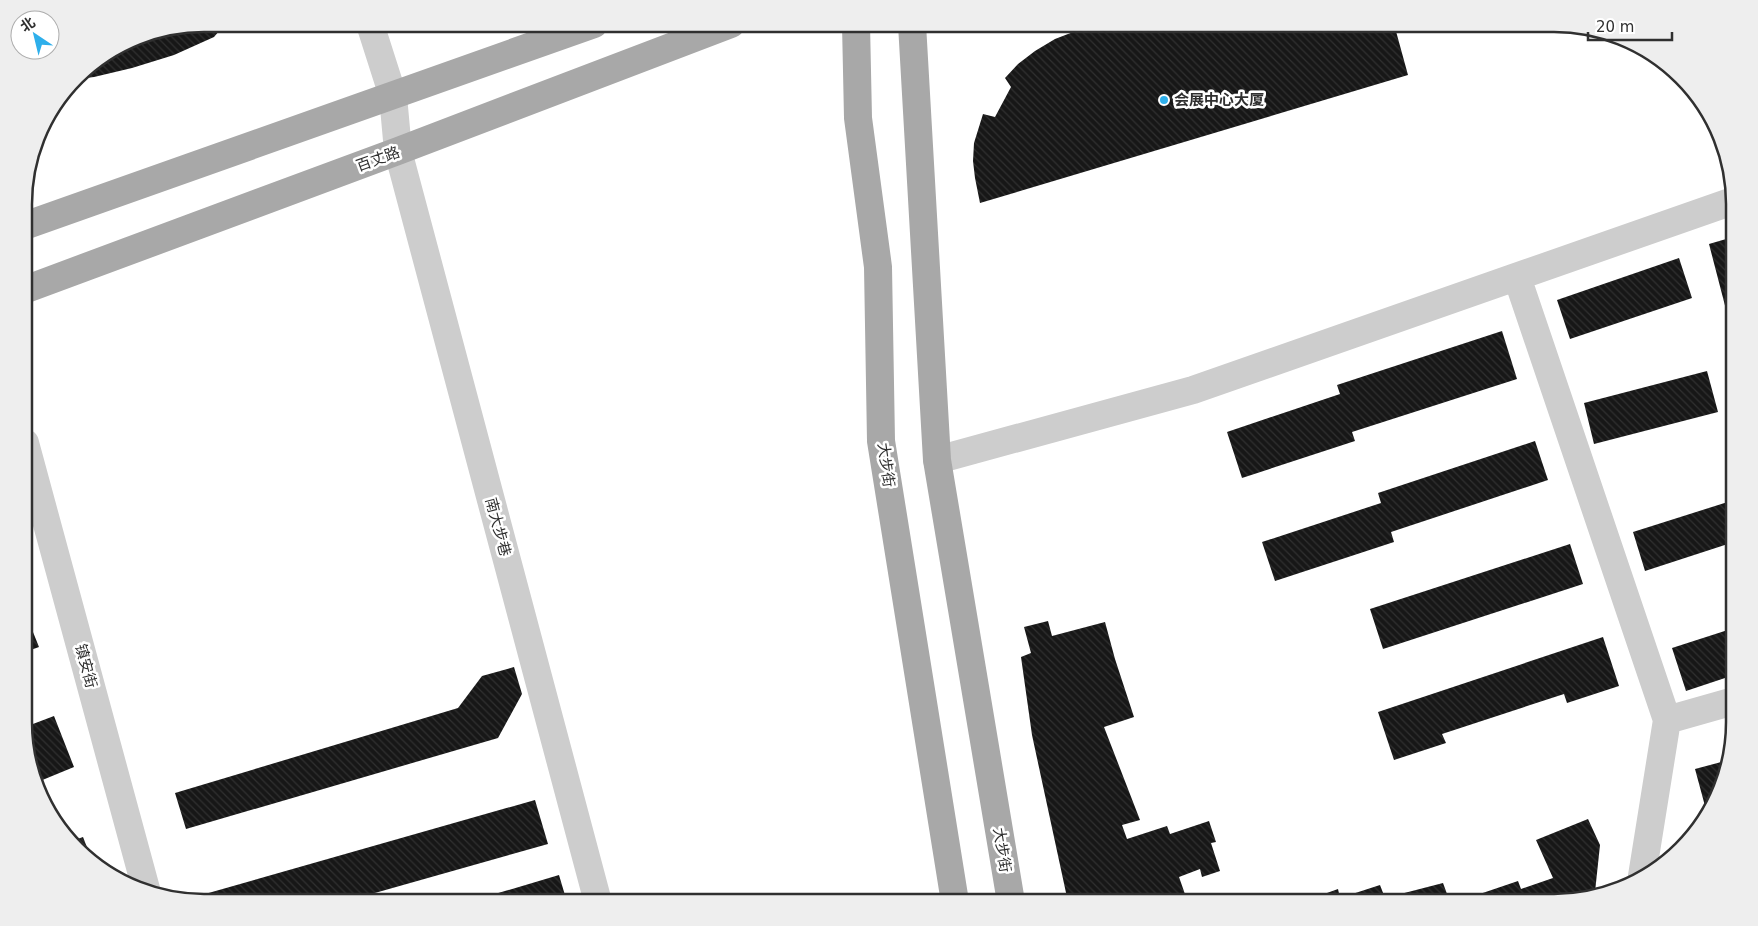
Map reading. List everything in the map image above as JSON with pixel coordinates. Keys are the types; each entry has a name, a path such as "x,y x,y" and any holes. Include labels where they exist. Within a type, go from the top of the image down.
{"main road":[{"name":"大步街","path":"912,32 937,460 1009,893"},
{"path":"33,223 570,33"},
{"name":"百丈路","path":"33,287 398,151 708,33"},
{"name":"大步街","path":"856,33 858,118 878,267 881,441 954,893"}],"street":[{"name":"南大步巷","path":"373,33 393,96 398,151 596,894"},
{"path":"937,460 1193,390 1726,204"},
{"path":"1517,277 1666,720 1643,867"},
{"name":"镇安街","path":"32,471 144,882"},
{"path":"1666,720 1726,703"}],"building":[{"name":"会展中心大厦","path":"1072,32 1396,32 1408,75 980,203 973,161 974,143 983,114 995,117 1011,87 1005,78 1018,64 1055,39"},
{"path":"193,33 217,33 214,37 174,55 89,78 100,68 129,50 160,38"},
{"path":"1726,239 1726,309 1709,244"},
{"path":"1679,258 1692,298 1570,339 1557,300"},
{"path":"1502,331 1517,379 1352,432 1355,441 1242,478 1227,432 1340,394 1337,385"},
{"path":"1707,371 1718,412 1594,444 1584,403"},
{"path":"1535,441 1548,480 1391,532 1394,542 1275,581 1262,542 1381,503 1378,493"},
{"path":"1726,503 1726,545 1645,571 1633,532"},
{"path":"1570,544 1583,584 1383,649 1370,609"},
{"path":"1048,621 1052,636 1105,622 1134,717 1104,727 1140,820 1122,825 1127,839 1167,826 1170,834 1209,821 1216,842 1211,843 1220,871 1202,877 1200,869 1179,877 1185,893 1066,893 1032,735 1021,657 1031,653 1024,627"},
{"path":"32,630 39,647 32,649"},
{"path":"1726,631 1726,678 1686,691 1672,648"},
{"path":"1603,637 1619,686 1567,703 1564,694 1442,734 1446,743 1394,760 1378,712"},
{"path":"514,667 522,694 498,738 186,829 175,793 458,708 482,676"},
{"path":"54,716 74,767 43,780 38,766 32,724"},
{"path":"1721,762 1704,803 1695,769"},
{"path":"535,800 548,844 372,894 205,894"},
{"path":"1588,819 1600,845 1595,888 1565,893 1482,893 1518,881 1521,889 1553,878 1536,840"},
{"path":"83,837 87,846 83,843 79,838"},
{"path":"559,875 565,894 496,894"},
{"path":"1443,883 1447,893 1404,893"},
{"path":"1380,885 1383,893 1355,893"},
{"path":"1338,889 1339,893 1326,893"}],"place":[{"name":"会展中心大厦","path":"1164,100"}]}
